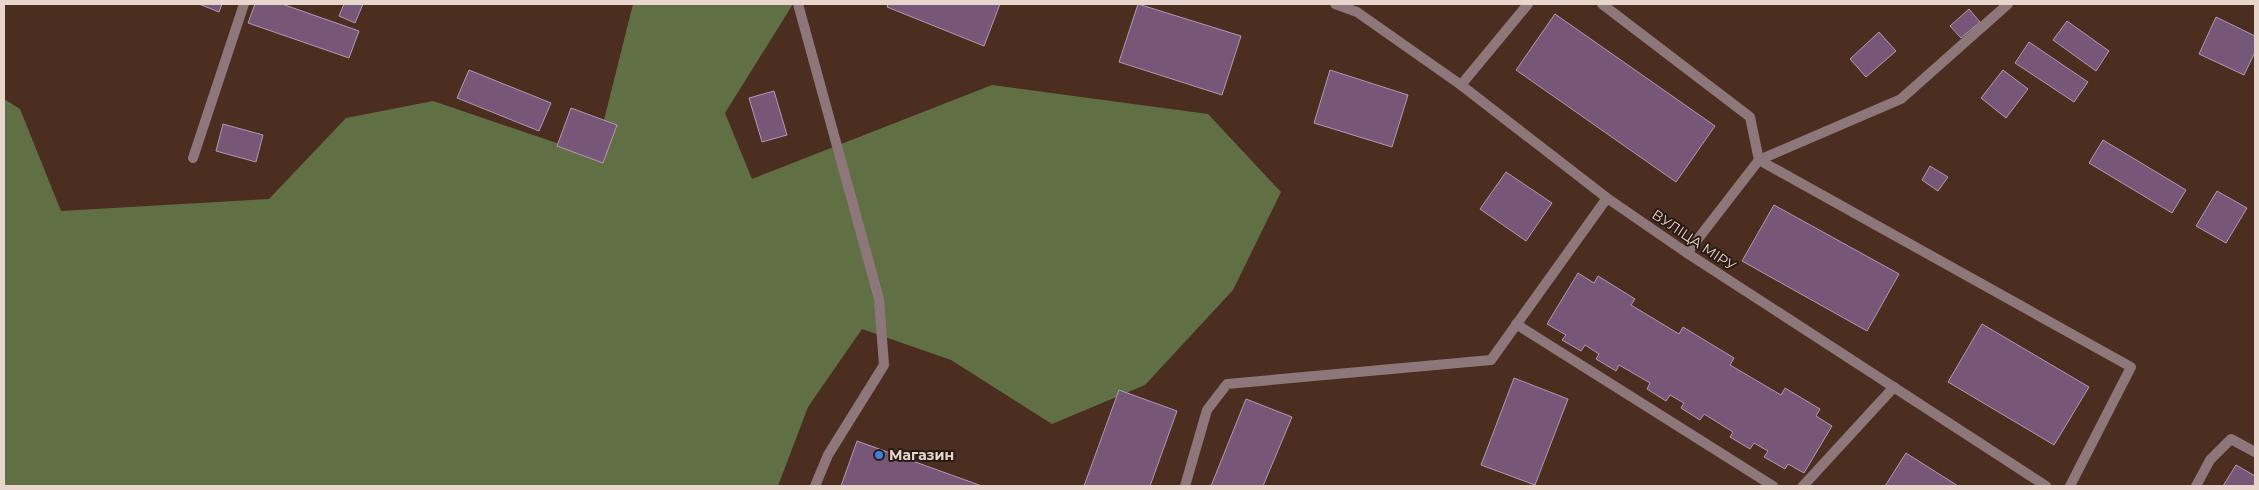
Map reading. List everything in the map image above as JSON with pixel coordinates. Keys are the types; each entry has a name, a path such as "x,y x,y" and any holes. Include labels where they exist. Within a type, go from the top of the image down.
{"street":[{"path":"193,158 244,4"},
{"path":"798,4 879,299 884,365 828,455 815,486"},
{"name":"ВУЛІЦА МІРУ","path":"1335,4 1357,12 1461,85 1607,198 1687,253 2046,486"},
{"path":"1461,85 1528,4"},
{"path":"1602,4 1750,117 1760,160 2131,367 2070,486"},
{"path":"1687,253 1760,160 1901,99 2008,4"},
{"path":"1185,486 1207,410 1227,384 1490,360 1607,198"},
{"path":"1516,324 1773,486"},
{"path":"1803,486 1894,388"},
{"path":"2196,486 2210,460 2231,439 2255,452"}],"green space":[{"path":"633,4 793,4 725,113 752,179 992,85 1208,114 1281,192 1233,290 1145,385 1052,424 951,360 862,329 808,407 778,486 4,486 4,99 20,109 61,211 269,199 346,118 433,101 595,156"}],"building":[{"path":"199,4 222,4 219,12"},
{"path":"255,4 282,4 359,31 349,58 248,23"},
{"path":"344,4 363,4 355,23 339,16"},
{"path":"888,4 1000,4 984,46 887,7"},
{"path":"1138,4 1241,36 1222,95 1119,62"},
{"path":"1969,9 1980,22 1961,38 1950,26"},
{"path":"1555,14 1715,126 1676,182 1516,70"},
{"path":"2216,17 2255,36 2255,52 2244,75 2199,54"},
{"path":"2067,21 2109,51 2096,71 2053,40"},
{"path":"1879,32 1896,51 1866,77 1850,59"},
{"path":"2029,42 2088,82 2074,102 2015,63"},
{"path":"469,70 551,103 539,131 457,98"},
{"path":"1330,70 1408,95 1392,147 1314,123"},
{"path":"2003,70 2028,89 2006,118 1981,98"},
{"path":"774,91 787,135 762,142 749,98"},
{"path":"571,108 617,125 603,163 557,146"},
{"path":"223,124 263,135 256,162 216,151"},
{"path":"2103,140 2186,190 2172,213 2089,163"},
{"path":"1930,166 1948,177 1938,191 1922,180"},
{"path":"1506,172 1552,203 1526,241 1480,209"},
{"path":"2217,191 2247,208 2226,243 2196,226"},
{"path":"1774,205 1899,274 1867,331 1742,261"},
{"path":"1578,273 1594,283 1598,276 1635,299 1631,305 1679,334 1683,327 1734,358 1730,365 1781,395 1785,388 1820,409 1816,416 1832,426 1804,473 1788,464 1785,469 1764,457 1768,451 1754,443 1750,449 1730,437 1733,432 1704,414 1700,420 1681,408 1684,403 1670,395 1666,401 1647,389 1650,383 1619,365 1616,371 1596,359 1599,354 1585,345 1581,351 1562,340 1566,335 1547,324"},
{"path":"1982,324 2089,387 2054,445 1948,382"},
{"path":"1514,378 1568,399 1535,485 1481,465"},
{"path":"1119,390 1177,411 1150,486 1084,486"},
{"path":"1246,399 1292,417 1263,486 1211,486"},
{"path":"857,441 982,486 841,486"},
{"path":"1906,453 1958,486 1885,486"},
{"path":"2236,465 2255,476 2255,486 2223,486"}],"place":[{"name":"Магазин","path":"879,455"}]}
